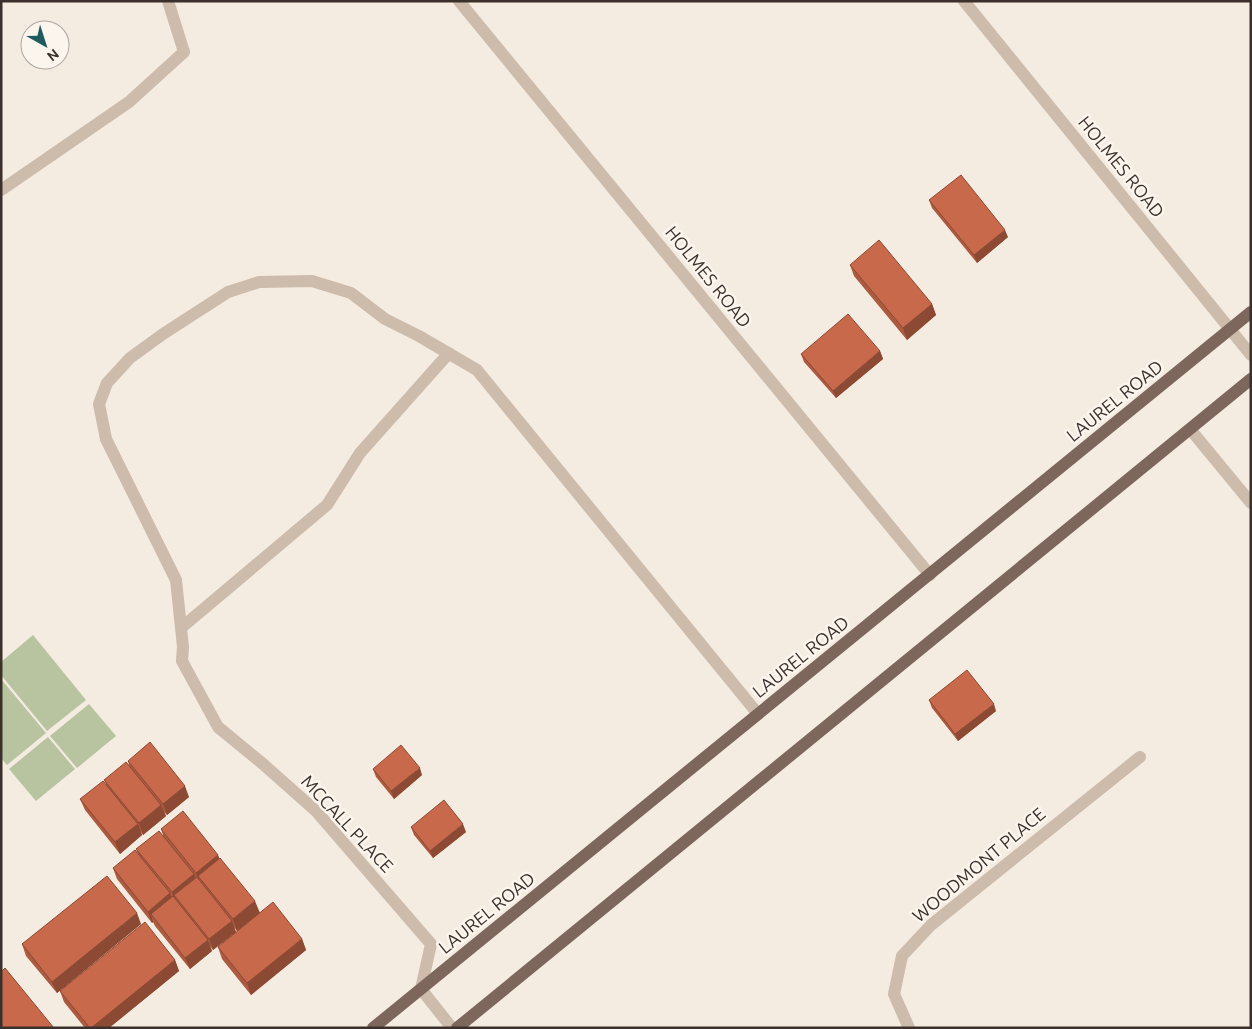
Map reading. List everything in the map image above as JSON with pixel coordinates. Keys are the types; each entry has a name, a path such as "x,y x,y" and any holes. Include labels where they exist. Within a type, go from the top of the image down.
{"main road":[{"name":"LAUREL ROAD","path":"373,1028 1251,312"},
{"path":"457,1028 1251,379"}],"street":[{"path":"1,190 129,102 184,52 168,1"},
{"name":"HOLMES ROAD","path":"459,1 930,575"},
{"name":"HOLMES ROAD","path":"964,1 1251,355"},
{"path":"181,628 176,580 106,439 99,404 106,383 130,358 162,334 228,292 259,282 312,281 351,293 385,320 449,353 477,370 758,714"},
{"path":"181,628 327,505 360,453 449,353"},
{"path":"1190,429 1251,502"},
{"name":"MCCALL PLACE","path":"181,628 182,661 218,727 316,811 432,944 421,989"},
{"name":"WOODMONT PLACE","path":"909,1028 894,994 902,956 931,925 1140,757"},
{"path":"421,989 452,1028"}],"green space":[{"path":"33,635 86,700 47,731 1,675 1,662"},
{"path":"1,679 46,733 7,765 1,758"},
{"path":"89,704 116,736 77,768 50,736"},
{"path":"48,737 75,769 36,801 9,769"}],"building":[{"path":"961,175 1005,230 974,255 929,200"},
{"path":"879,240 932,304 903,328 850,265"},
{"path":"848,314 880,351 833,391 801,354"},
{"path":"967,670 994,704 955,734 929,700"},
{"path":"150,742 185,786 163,804 128,761"},
{"path":"401,745 420,768 391,791 373,769"},
{"path":"126,762 161,805 139,823 104,780"},
{"path":"103,781 138,824 115,842 80,799"},
{"path":"444,800 463,824 430,851 411,827"},
{"path":"183,811 218,855 196,873 161,829"},
{"path":"159,831 194,874 172,892 136,849"},
{"path":"135,850 170,893 148,912 113,868"},
{"path":"220,858 255,901 233,919 198,876"},
{"path":"107,876 137,913 52,982 22,944"},
{"path":"197,877 232,921 209,939 174,895"},
{"path":"173,896 208,940 185,958 151,914"},
{"path":"273,902 302,939 247,983 218,947"},
{"path":"145,922 175,960 90,1028 60,991"},
{"path":"5,968 54,1028 1,1028 1,972"}]}
